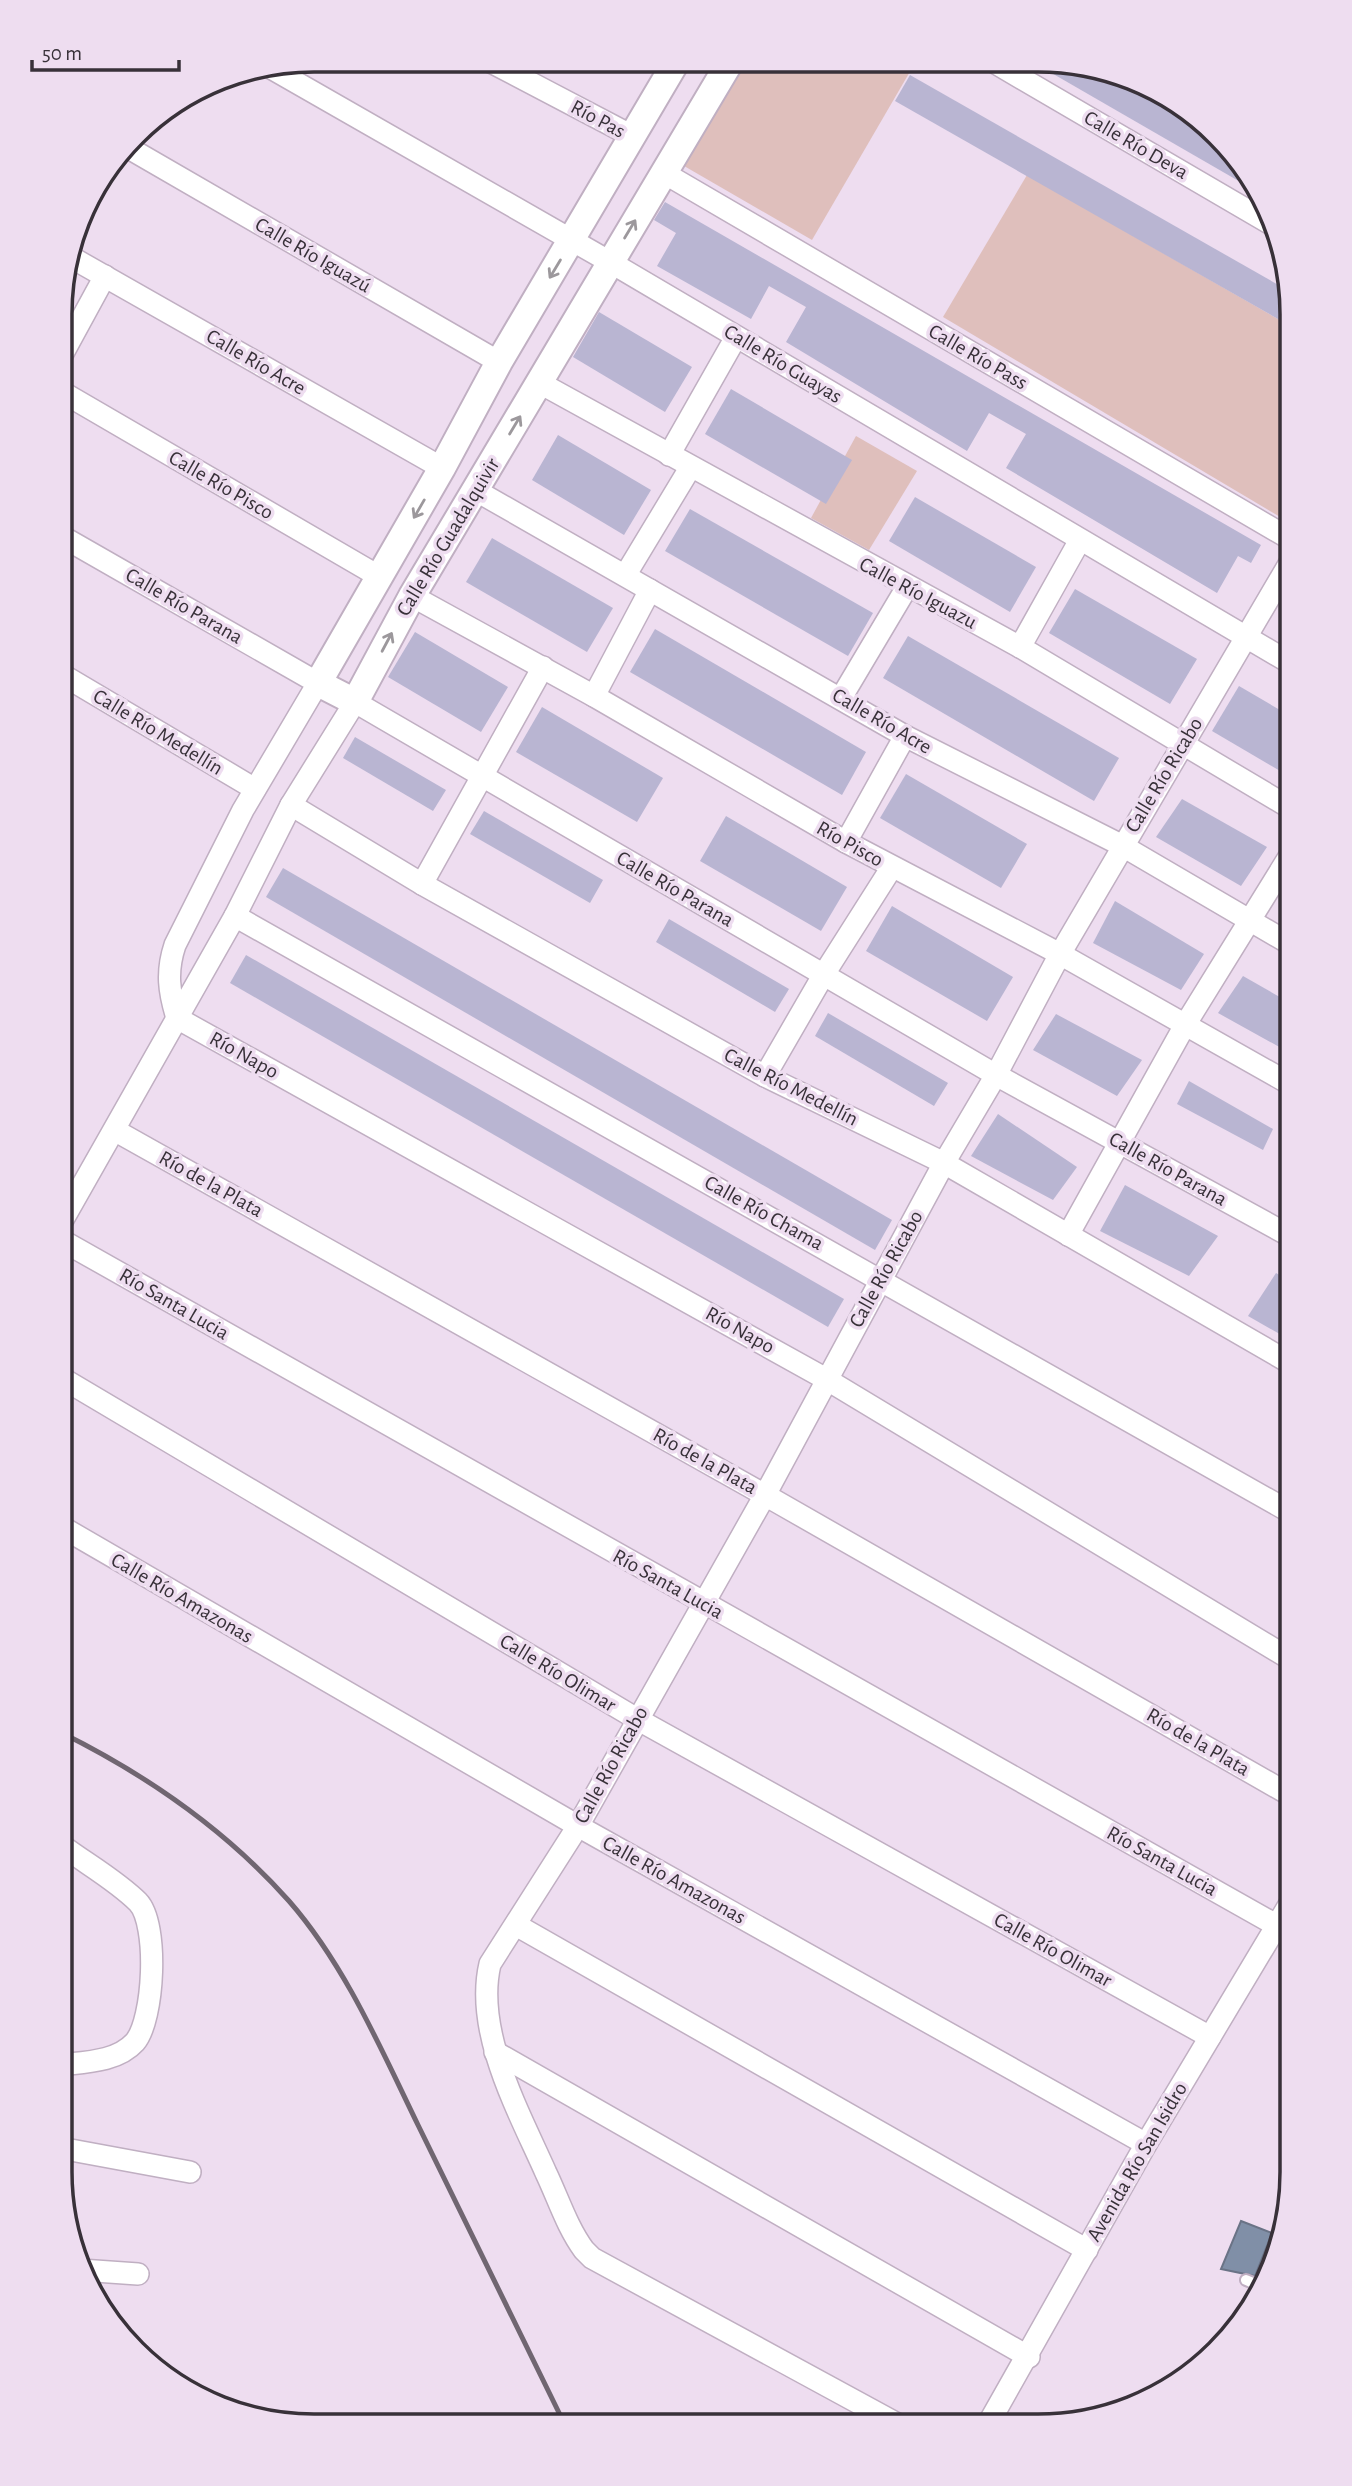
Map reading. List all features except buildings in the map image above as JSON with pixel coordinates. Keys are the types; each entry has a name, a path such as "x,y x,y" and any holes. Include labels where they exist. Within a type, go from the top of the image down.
{"street":[{"name":"Río Pas","path":"510,72 634,137"},
{"name":"Calle Río Guadalquivir","path":"177,1018 168,987 170,961 175,945 255,789 380,577 499,362 670,72"},
{"name":"Calle Río Guadalquivir","path":"72,1205 116,1131 235,916 291,805 355,702 412,596 724,72"},
{"name":"Calle Río Deva","path":"1011,72 1259,217"},
{"name":"Calle Río Guayas","path":"282,74 610,262 1280,657"},
{"name":"Calle Río Iguazú","path":"135,152 499,362"},
{"name":"Calle Río Pass","path":"664,173 1280,533"},
{"name":"Calle Río Acre","path":"78,261 442,468"},
{"path":"72,337 105,276"},
{"path":"668,455 736,337"},
{"name":"Calle Río Iguazu","path":"540,383 906,587 1020,647 1280,802"},
{"name":"Calle Río Pisco","path":"72,398 380,577"},
{"path":"626,574 690,468"},
{"name":"Calle Río Acre","path":"475,490 905,736 1121,845 1280,938"},
{"path":"1020,647 1080,540"},
{"name":"Calle Río Parana","path":"72,542 355,702 481,779 996,1075 1280,1230"},
{"name":"Calle Río Ricabo","path":"495,2052 486,1982 490,1964 578,1826 636,1719 765,1495 944,1163 996,1075 1059,954 1280,579"},
{"path":"841,698 906,587"},
{"path":"594,696 650,590"},
{"name":"Río Pisco","path":"412,596 543,667 846,842 1059,954 1280,1078"},
{"path":"422,884 543,667"},
{"name":"Calle Río Medellín","path":"72,681 255,789"},
{"path":"846,842 905,736"},
{"name":"Calle Río Medellín","path":"291,805 422,884 765,1076 944,1163 1280,1357"},
{"path":"765,1076 824,974 892,867"},
{"path":"1068,1235 1185,1025 1280,872"},
{"name":"Calle Río Chama","path":"235,916 1280,1506"},
{"name":"Río Napo","path":"177,1018 827,1379 1280,1653"},
{"name":"Río de la Plata","path":"116,1131 765,1495 1280,1789"},
{"name":"Río Santa Lucia","path":"72,1246 703,1604 1276,1924"},
{"name":"Calle Río Olimar","path":"72,1384 636,1719 1210,2037"},
{"name":"Calle Río Amazonas","path":"72,1533 578,1826 1146,2144"},
{"path":"72,1853 139,1903 147,1919 150,1935 149,2013 134,2042 120,2053 100,2060 72,2064"},
{"name":"Avenida Río San Isidro","path":"994,2414 1029,2357 1146,2144 1280,1918"},
{"path":"516,1925 1087,2250"},
{"path":"495,2052 1029,2357"},
{"path":"495,2052 576,2240 592,2258 879,2414"},
{"path":"72,2150 190,2172"},
{"path":"93,2271 138,2274"}],"lane":[{"path":"1246,2280 1253,2283"}],"shaded area":[{"path":"722,72 910,72 812,240 672,159"},
{"path":"1027,175 1280,320 1280,517 943,317"},
{"path":"856,436 917,471 869,550 811,518"}],"water":[{"path":"1241,2221 1272,2233 1255,2276 1221,2269"}],"railway":[{"path":"72,1738 153,1785 211,1827 289,1901 328,1952 361,2008 560,2414"}]}
